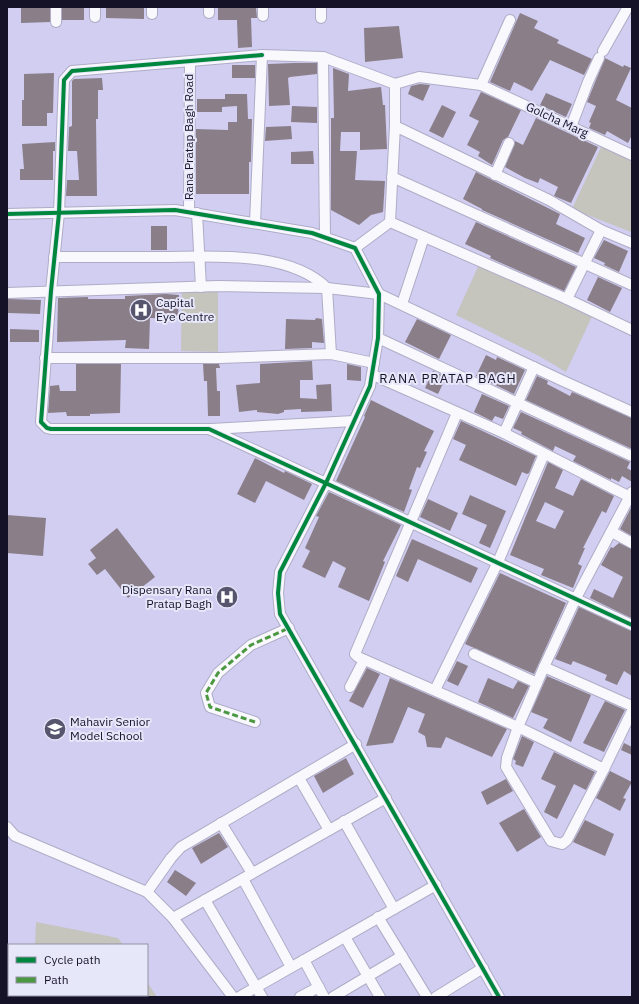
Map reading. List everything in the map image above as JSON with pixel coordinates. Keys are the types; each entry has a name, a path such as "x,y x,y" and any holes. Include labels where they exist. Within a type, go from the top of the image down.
{"street":[{"path":"56,7 56,22"},
{"path":"321,7 321,18"},
{"path":"572,127 588,82 601,55 628,7"},
{"path":"481,85 510,20"},
{"path":"255,223 262,55"},
{"path":"354,421 210,429 47,428 42,422 45,358 59,213 64,80 72,71 262,55 323,57 395,84 395,126 390,222"},
{"path":"323,57 325,237"},
{"name":"Rana Pratap Bagh Road","path":"190,62 193,213 200,257 201,287"},
{"name":"Golcha Marg","path":"395,84 419,77 481,85 631,153"},
{"path":"395,126 549,200 601,230 632,242"},
{"path":"495,175 509,143"},
{"path":"392,177 632,285"},
{"path":"7,214 176,210 312,233 355,248 379,294 378,338 373,375 370,386 326,483 280,572 278,594 280,614 356,744 499,997"},
{"path":"355,248 390,222"},
{"path":"390,222 567,299 632,330"},
{"path":"567,299 601,230"},
{"path":"402,304 424,237"},
{"path":"54,256 232,257 284,265 310,274 327,288 331,354"},
{"path":"7,293 201,287 327,288 379,294 632,412"},
{"path":"378,338 632,456"},
{"path":"45,358 220,358 331,354 374,363"},
{"path":"504,433 534,367"},
{"path":"373,375 504,433 631,496 575,600 536,682 507,758 506,767 551,841 562,844 567,840 632,711"},
{"path":"457,412 355,652 358,657 364,660 436,690 518,727 604,769"},
{"path":"210,429 498,562 575,600 632,625"},
{"path":"436,690 498,562 544,454"},
{"path":"612,532 632,543"},
{"path":"255,722 210,707 206,693 218,673 251,645 288,628"},
{"path":"474,654 536,682"},
{"path":"350,687 364,660"},
{"path":"544,667 632,706"},
{"path":"147,892 175,852 221,823 356,744"},
{"path":"299,778 329,830"},
{"path":"173,918 386,798"},
{"path":"344,821 394,909"},
{"path":"221,823 252,873"},
{"path":"7,827 11,836 147,892 173,918 233,997"},
{"path":"243,879 291,967"},
{"path":"239,997 436,885"},
{"path":"206,900 262,997"},
{"path":"378,917 427,997"},
{"path":"345,937 380,997"},
{"path":"333,997 402,956"},
{"path":"304,960 324,997"},
{"path":"436,997 482,968"},
{"path":"300,997 319,987"}],"shaded area":[{"path":"603,143 632,154 631,232 572,209"},
{"path":"482,258 596,308 566,372 539,356 456,315"},
{"path":"182,286 218,286 218,352 181,351"},
{"path":"36,922 118,938 122,944 35,944"},
{"path":"148,984 157,997 31,997 148,996"}],"building":[{"path":"21,7 50,7 50,22 21,23"},
{"path":"62,7 84,7 84,20 62,20"},
{"path":"106,7 144,7 144,19 106,18"},
{"path":"218,7 256,7 257,18 251,18 252,47 238,48 237,20 218,20"},
{"path":"520,13 538,21 534,28 559,40 557,43 592,59 584,75 550,60 532,91 514,82 510,91 490,82"},
{"path":"399,26 403,58 365,62 364,28"},
{"path":"605,58 623,67 624,65 631,68 616,100 632,108 632,135 628,143 607,131 605,135 589,128 591,123 589,122 596,106 587,102"},
{"path":"317,63 317,74 288,78 290,105 269,106 268,64"},
{"path":"232,65 255,65 255,78 232,78"},
{"path":"333,68 349,74 348,91 381,87 383,105 385,105 387,149 360,150 360,132 341,132 340,151 357,151 355,180 385,181 383,212 371,215 359,225 331,210 331,118 334,118"},
{"path":"54,73 53,113 47,113 47,126 22,126 24,74"},
{"path":"102,78 103,90 98,90 98,119 96,119 97,196 66,196 67,180 79,180 77,151 68,151 69,127 72,126 72,81 74,79"},
{"path":"420,84 430,85 423,101 408,94 411,86"},
{"path":"481,92 521,110 508,137 503,140 492,165 478,156 480,152 467,145 479,121 469,116"},
{"path":"546,93 572,104 566,117 540,105"},
{"path":"225,94 247,94 248,119 252,119 251,162 249,162 249,194 196,194 196,129 228,130 228,122 237,122 237,106 222,107 222,112 197,112 197,99 225,99"},
{"path":"442,105 456,112 443,138 429,131"},
{"path":"292,106 317,107 317,123 291,122"},
{"path":"536,118 598,147 571,203 554,196 558,187 540,178 538,183 505,167 515,141 523,145"},
{"path":"291,126 292,139 265,141 266,127"},
{"path":"55,142 55,151 53,151 53,180 20,180 20,169 24,169 22,144"},
{"path":"313,151 314,164 291,164 291,152"},
{"path":"476,172 560,214 556,224 585,238 578,253 482,210 463,199"},
{"path":"476,222 576,267 564,291 490,258 491,256 465,244"},
{"path":"151,226 167,226 167,250 151,250"},
{"path":"604,240 628,251 619,272 604,265 605,263 594,258"},
{"path":"598,277 622,288 610,312 587,300"},
{"path":"166,294 179,295 178,319 150,318 149,349 125,348 126,340 57,342 58,298 88,297 88,299 125,299 125,296"},
{"path":"8,299 41,300 40,314 8,313"},
{"path":"316,318 322,319 324,343 312,342 312,348 285,349 286,319 315,320"},
{"path":"417,319 451,335 439,359 405,342"},
{"path":"10,329 39,330 39,342 10,342"},
{"path":"486,355 496,360 497,357 525,370 514,394 476,376"},
{"path":"312,361 313,380 300,380 300,398 317,399 316,385 331,384 332,411 301,412 301,409 284,410 284,412 278,414 257,412 257,410 239,412 236,385 260,383 260,364"},
{"path":"76,364 121,364 120,413 90,414 90,416 67,416 66,412 48,413 50,386 59,385 60,391 76,391"},
{"path":"203,364 219,364 220,368 216,368 217,391 220,391 220,416 208,416 207,381 204,381"},
{"path":"347,364 361,367 361,381 347,380"},
{"path":"433,371 446,377 438,394 425,388"},
{"path":"537,376 548,381 547,384 570,396 572,392 632,418 632,449 526,400"},
{"path":"482,394 509,406 503,419 495,416 492,421 474,412"},
{"path":"371,400 434,431 424,451 427,452 420,468 417,467 409,489 412,490 404,512 336,481 365,417 364,416"},
{"path":"521,412 630,462 627,468 632,471 632,482 622,476 619,482 611,478 611,480 573,461 576,456 555,446 553,451 521,434 522,432 513,428"},
{"path":"461,421 536,456 529,473 527,474 522,472 516,486 459,460 466,445 453,439"},
{"path":"255,458 284,473 285,471 312,484 304,500 266,481 255,503 237,494"},
{"path":"548,462 563,470 555,488 573,496 581,479 614,496 606,513 602,511 583,548 585,548 578,564 582,566 573,588 541,575 544,569 510,555","holes":["545,502 564,511 555,529 536,521"]},
{"path":"329,492 401,525 383,561 385,562 369,601 338,587 346,568 333,561 325,578 302,567 310,551 305,548 319,517 316,516"},
{"path":"470,495 506,511 490,548 479,543 487,525 462,514"},
{"path":"428,499 458,513 450,531 420,517"},
{"path":"632,506 632,536 620,529"},
{"path":"7,515 46,518 43,556 7,553"},
{"path":"117,528 155,577 128,598 105,569 97,575 88,564 96,558 90,550"},
{"path":"412,539 478,568 471,583 418,559 408,582 396,576"},
{"path":"619,543 632,549 631,618 590,598 594,589 613,598 623,577 601,565 611,547 613,548"},
{"path":"500,573 566,603 534,674 465,644"},
{"path":"228,590 233,600 226,605 221,594"},
{"path":"579,607 632,631 632,676 624,671 617,685 605,680 607,675 588,667 573,661 571,665 555,659"},
{"path":"457,661 468,666 458,686 447,681"},
{"path":"367,668 380,674 363,708 349,701"},
{"path":"547,676 591,695 571,742 543,728 548,719 531,712"},
{"path":"390,678 507,729 492,757 446,737 441,748 427,747 425,736 418,732 425,714 408,707 393,743 366,746"},
{"path":"488,678 513,689 518,681 529,686 513,718 478,702"},
{"path":"605,701 625,710 604,752 583,743"},
{"path":"522,736 534,742 523,767 515,764 516,761 513,759"},
{"path":"624,743 632,747 632,755 621,750"},
{"path":"554,752 595,772 586,790 574,784 557,819 544,812 556,786 541,779"},
{"path":"346,758 354,774 323,793 314,776"},
{"path":"610,771 632,782 623,798 626,799 620,811 596,798"},
{"path":"506,779 513,791 487,805 481,792"},
{"path":"524,809 541,837 517,852 499,823"},
{"path":"585,820 614,834 605,856 573,842"},
{"path":"219,833 228,847 201,864 192,848"},
{"path":"175,870 196,883 186,896 167,882"}],"marked path":[{"path":"255,722 210,707 206,693 218,673 251,645 289,628"}],"cycle path":[{"path":"262,55 72,71 64,80 59,213 51,291 41,422 47,428 51,429 209,429 632,625"},
{"path":"7,214 175,210 312,233 355,248 379,294 378,338 370,386 326,483 280,572 278,593 280,614 499,997"}],"place":[{"name":"Capital Eye Centre","path":"141,310"},
{"name":"Dispensary Rana Pratap Bagh","path":"227,597"},
{"name":"Mahavir Senior Model School","path":"55,729"}],"district":[{"name":"RANA PRATAP BAGH","path":"448,378"}]}
